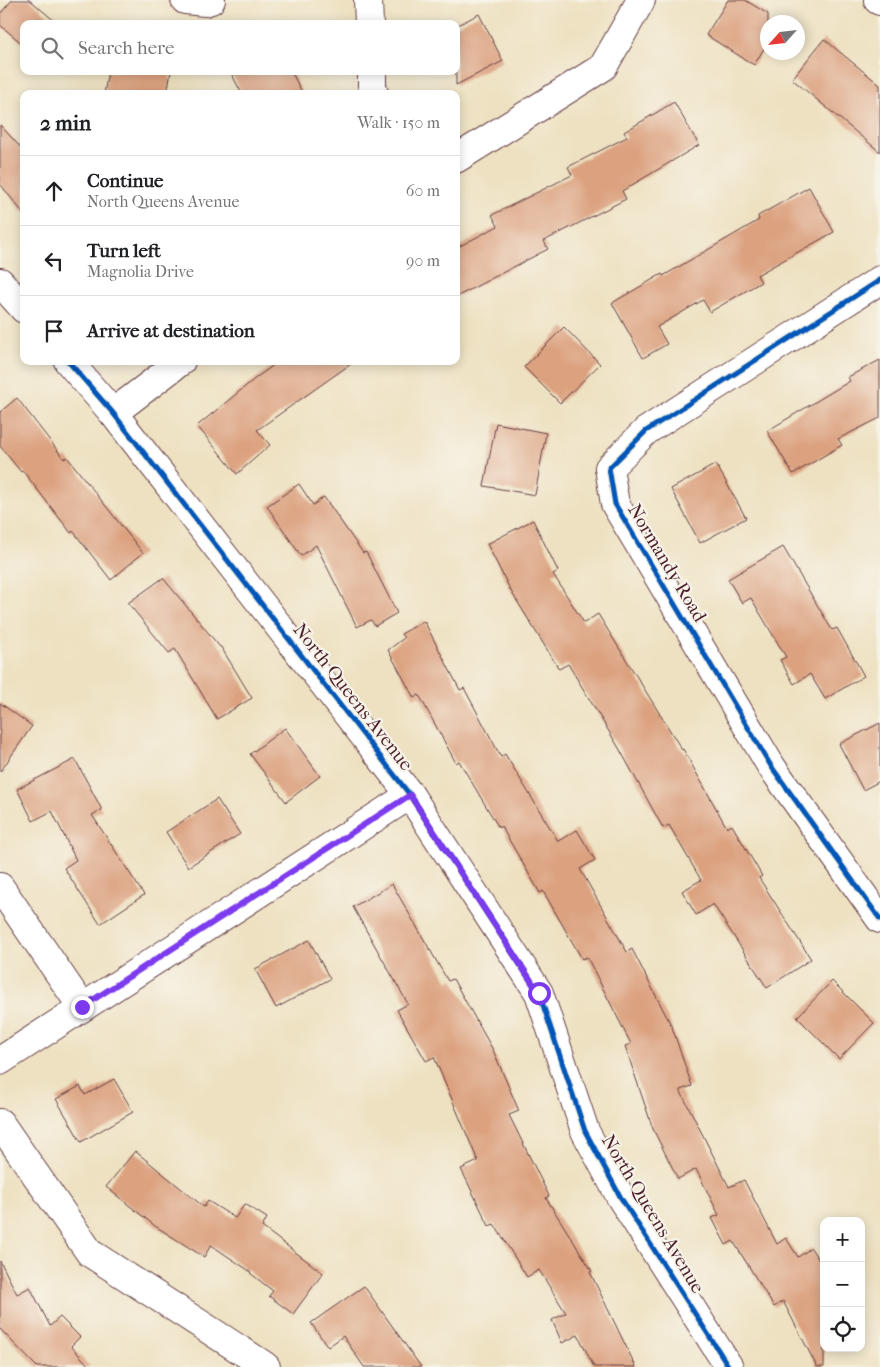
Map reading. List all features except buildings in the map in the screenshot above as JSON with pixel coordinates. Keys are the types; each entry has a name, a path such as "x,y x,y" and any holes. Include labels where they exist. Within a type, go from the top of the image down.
{"street":[{"path":"185,0 205,2 211,0"},
{"path":"368,0 369,20"},
{"path":"460,156 603,67 641,0"},
{"path":"372,75 374,90"},
{"name":"Normandy Road","path":"880,280 646,431 609,468 614,504 766,757 880,919"},
{"path":"0,282 20,305"},
{"name":"North Queens Avenue","path":"71,365 113,413 410,795 539,993 586,1131 621,1198 729,1367"},
{"path":"113,413 176,365"},
{"path":"0,1061 410,795"},
{"path":"0,887 82,1007"},
{"path":"0,1123 90,1254 266,1367"}],"cycle path":[{"path":"880,280 646,431 609,468 615,504 771,766 880,919"},
{"path":"71,365 113,413 410,795 539,993 585,1131 621,1198 729,1367"}],"route":[{"path":"82,1007 410,795 539,993"}]}
